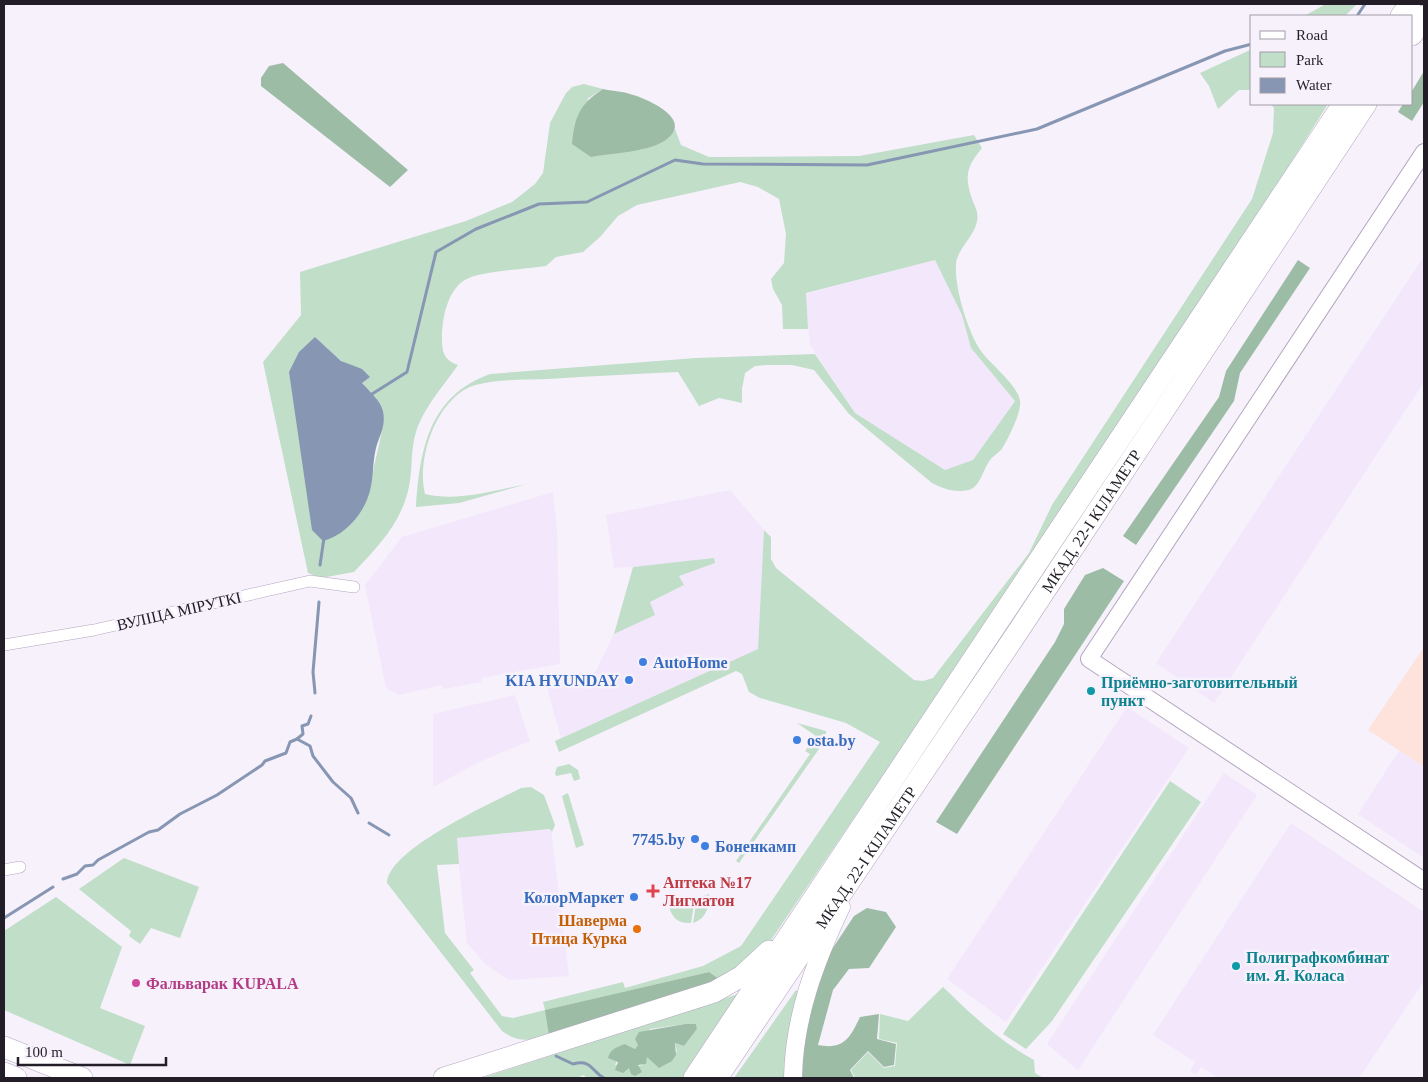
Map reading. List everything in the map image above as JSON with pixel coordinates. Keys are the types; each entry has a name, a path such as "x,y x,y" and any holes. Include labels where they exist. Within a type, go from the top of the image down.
{"highway":[{"path":"1402,15 1410,4"},
{"path":"1413,33 1424,16"},
{"name":"МКАД, 22-І КІЛАМЕТР","path":"805,925 1342,105"},
{"name":"МКАД, 22-І КІЛАМЕТР","path":"805,925 855,876 1365,105"},
{"path":"444,1078 714,992 728,985 805,925"},
{"path":"694,1078 805,925"},
{"path":"718,1078 805,925"},
{"path":"4,1047 82,1078"}],"main road":[{"path":"793,1078 793,1053 800,1015 811,976 855,876"}],"street":[{"path":"1424,152 1089,659 1424,881"},
{"name":"ВУЛІЦА МІРУТКІ","path":"4,645 94,630 310,581 354,587"},
{"path":"4,870 20,867"}],"shaded area":[{"path":"1424,256 1424,382 1214,703 1156,663"},
{"path":"935,260 962,315 971,348 1015,400 973,460 945,470 855,413 810,345 805,294"},
{"path":"730,490 764,530 758,649 561,738 546,683 580,680 596,671 614,634 655,615 650,602 684,585 679,576 657,565 614,568 606,515"},
{"path":"553,492 557,529 560,664 482,678 481,682 444,689 441,685 399,695 386,688 365,585 402,537"},
{"path":"1424,647 1424,767 1368,730"},
{"path":"515,695 530,741 479,762 433,787 433,714"},
{"path":"1127,707 1189,748 1006,1022 947,979"},
{"path":"1399,751 1424,767 1424,858 1358,814"},
{"path":"1224,773 1257,795 1078,1070 1047,1044"},
{"path":"1291,823 1424,912 1424,981 1359,1078 1219,1078 1201,1067 1196,1075 1190,1071 1195,1062 1153,1035"},
{"path":"551,829 569,976 509,980 486,965 467,943 456,838"}],"green space":[{"path":"1326,4 1357,4 1346,15 1306,15"},
{"path":"1250,50 1250,90 1239,90 1218,109 1209,86 1200,73"},
{"path":"283,63 408,170 390,187 261,86 261,78 269,66"},
{"path":"1424,71 1424,102 1412,121 1398,112 1402,105 1413,105 1413,89"},
{"path":"584,84 603,89 587,99 667,139 675,129 681,145 709,157 859,156 974,135 982,148 973,160 968,172 968,184 977,215 976,227 957,258 957,284 967,321 976,343 985,356 1014,388 1020,401 1016,419 1007,440 1001,450 990,460 976,485 969,490 954,491 932,483 849,414 814,370 792,365 767,365 755,366 745,373 742,403 719,398 699,406 678,372 512,380 475,385 462,392 450,402 432,430 424,463 423,479 425,494 450,497 463,496 527,484 459,503 416,507 425,445 441,410 453,396 469,384 490,374 696,358 815,354 855,413 945,470 973,460 1015,401 971,348 962,315 935,260 806,293 808,329 783,329 782,305 773,289 771,279 784,263 786,234 779,199 758,187 740,182 637,205 618,216 600,237 583,252 556,257 546,266 485,274 462,282 451,295 445,312 442,330 445,355 450,361 458,365 431,402 418,426 413,443 410,483 399,514 387,535 354,572 321,578 308,573 263,362 301,315 300,272 466,221 512,202 535,184 543,173 550,123 566,93 572,87","holes":["315,337 341,361 369,377 362,383 376,398 382,408 382,430 373,473"]},
{"path":"603,89 637,96 665,110 675,124 674,131 667,139 651,147 591,157 572,144 573,134 583,106"},
{"path":"1272,105 1327,105 1266,202 934,700 769,943 725,983 709,972 546,1010 549,1035 536,1039 514,1038 502,1031 387,883 392,870 404,856 444,828 521,788 531,787 544,795 555,825 552,832 550,829 457,838 459,864 437,865 445,933 474,970 470,973 502,1016 513,1018 545,1010 543,1002 623,982 625,988 703,966 741,946 880,742 846,723 760,698 749,692 742,674 736,671 559,752 555,741 758,649 764,530 771,537 771,559 776,568 914,680 923,681 933,678 1029,553 1052,505 1252,199 1273,133 1274,108"},
{"path":"1298,260 1310,268 1240,373 1234,401 1136,545 1123,536 1219,397 1226,371"},
{"path":"714,558 715,563 679,576 684,585 650,602 655,615 614,634 633,567"},
{"path":"1103,568 1124,581 957,834 936,822 1055,642 1064,624 1064,609 1085,575"},
{"path":"797,723 826,731 826,739 739,863 736,861 810,754 805,751 816,736"},
{"path":"569,764 578,770 580,779 574,781 571,773 556,776 557,767"},
{"path":"1170,781 1201,802 1052,1021 1026,1049 1003,1034"},
{"path":"568,793 584,845 576,848 562,796"},
{"path":"124,858 199,887 180,938 151,928 140,944 129,936 131,931 79,889"},
{"path":"709,894 704,915 693,923 697,898"},
{"path":"56,897 122,947 100,1008 145,1026 130,1065 4,1010 4,931"},
{"path":"695,899 691,923 680,921 674,917 669,907"},
{"path":"867,908 886,912 896,927 869,968 849,969 833,990 818,1045 834,1046 840,1044 853,1031 860,1017 879,1014 877,1039 896,1044 894,1065 884,1067 868,1051 850,1070 854,1078 800,1078 803,1039 823,963 854,916"},
{"path":"709,972 725,983 549,1036 545,1010"},
{"path":"943,987 997,1036 1034,1060 1035,1073 1043,1078 855,1078 851,1070 868,1052 884,1068 895,1066 897,1043 879,1039 880,1014 908,1021"},
{"path":"796,990 798,991 789,1037 786,1078 734,1078"},
{"path":"741,993 683,1078 588,1078 583,1075 578,1078 482,1078","holes":["696,1024 697,1029 684,1046 675,1043 677,1052 650,1059 647,1056 643,1065 629,1068 615,1065 625,1044 635,1049 650,1029"]},
{"path":"685,1024 696,1024 697,1029 684,1046 675,1043 676,1055 672,1061 659,1068 647,1057 646,1064 638,1065 642,1072 635,1076 631,1074 629,1068 623,1073 615,1070 618,1062 608,1058 612,1050 625,1044 635,1049 638,1045 635,1039 639,1032"}],"water":[{"path":"315,337 341,361 362,369 370,377 362,383 380,404 384,416 376,448 371,485 365,504 350,525 337,535 323,541 312,530 289,372 299,352"}],"waterway":[{"path":"1358,15 1365,4"},
{"path":"371,397 372,394 407,372 436,252 476,229 539,204 587,202 675,160 703,164 867,165 1037,129 1225,51 1250,45"},
{"path":"320,565 324,538"},
{"path":"315,693 313,672 319,602"},
{"path":"297,739 303,734 302,726 308,724 311,716"},
{"path":"63,879 77,874 85,866 93,865 98,860 149,832 158,830 180,814 217,795 262,765 265,761 286,753 290,742 297,739 310,746 313,756 333,782 351,798 358,813"},
{"path":"369,823 389,835"},
{"path":"4,918 53,887"},
{"path":"556,1056 573,1064 588,1064 604,1078"}],"place":[{"name":"AutoHome","path":"643,662"},
{"name":"KIA HYUNDAY","path":"629,680"},
{"name":"Приёмно-заготовительный пункт","path":"1091,691"},
{"name":"osta.by","path":"797,740"},
{"name":"7745.by","path":"695,839"},
{"name":"Боненкамп","path":"705,846"},
{"name":"Аптека №17 Лигматон","path":"653,891"},
{"name":"КолорМаркет","path":"634,897"},
{"name":"Шаверма Птица Курка","path":"637,929"},
{"name":"Полиграфкомбинат им. Я. Коласа","path":"1236,966"},
{"name":"Фальварак KUPALA","path":"136,983"}]}
